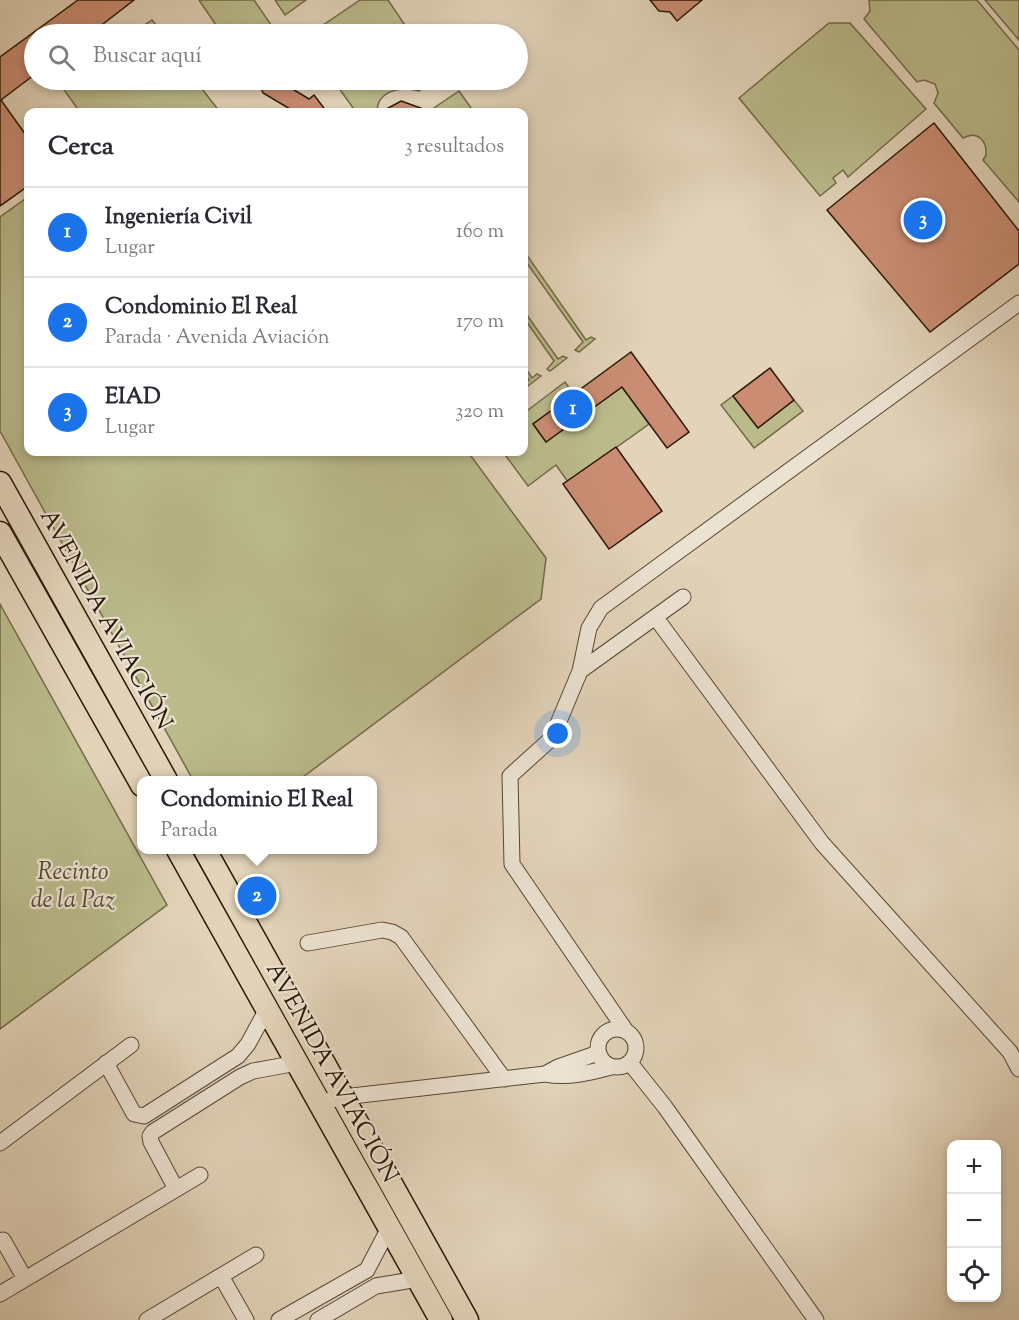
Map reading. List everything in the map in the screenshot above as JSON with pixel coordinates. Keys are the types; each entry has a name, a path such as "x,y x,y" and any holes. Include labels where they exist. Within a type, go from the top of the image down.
{"main road":[{"name":"AVENIDA AVIACIÓN","path":"1,487 164,776"},
{"name":"AVENIDA AVIACIÓN","path":"0,532 137,778"},
{"name":"AVENIDA AVIACIÓN","path":"181,854 441,1320"},
{"name":"AVENIDA AVIACIÓN","path":"208,854 467,1320"}],"street":[{"path":"320,1103 343,1097 545,1074 562,1077 621,1067 630,1063 635,1054 636,1044 632,1035 608,1006 512,864 510,776 552,738 580,671 589,628 601,608 1019,303"},
{"path":"580,671 683,597"},
{"path":"656,618 822,843 1010,1052 1019,1069"},
{"path":"308,943 382,930 401,937 504,1079"},
{"path":"604,1034 608,1006"},
{"path":"106,1064 134,1114 139,1117 144,1116 238,1056 248,1044 267,1009"},
{"path":"612,1067 603,1062 598,1053 598,1042 604,1034 613,1029 626,1030"},
{"path":"0,1143 131,1045"},
{"path":"545,1074 598,1053"},
{"path":"176,1190 151,1142 150,1136 153,1132 253,1071 297,1063"},
{"path":"630,1063 672,1117 816,1320"},
{"path":"215,1072 224,1087"},
{"path":"0,1293 200,1175"},
{"path":"279,1320 367,1270 389,1228"},
{"path":"3,1240 25,1279"},
{"path":"147,1320 256,1255"},
{"path":"221,1276 246,1320"},
{"path":"318,1320 376,1286 418,1279"}],"green space":[{"path":"199,0 254,0 270,24 215,24"},
{"path":"275,0 306,0 285,15"},
{"path":"360,0 388,0 404,24 325,24"},
{"path":"869,0 977,0 1019,50 1019,202 983,160 986,150 981,138 973,135 963,138 934,103 938,93 935,84 924,80 917,82 864,19 870,11"},
{"path":"985,0 1019,0 1019,40"},
{"path":"829,23 850,23 926,109 848,177 843,170 833,178 836,183 820,196 739,98"},
{"path":"64,90 203,90 217,108 77,108"},
{"path":"340,90 398,90 386,94 378,108 353,108"},
{"path":"459,91 471,108 434,108"},
{"path":"24,200 24,456 471,456 546,558 541,599 304,776 191,776 0,431 0,217"},
{"path":"528,257 586,340 591,337 595,339 579,352 575,350 583,342 528,265"},
{"path":"528,317 558,359 563,356 567,358 550,371 547,369 554,361 528,324"},
{"path":"528,372 532,378 537,374 541,376 528,386"},
{"path":"565,382 574,395 533,424 546,442 622,387 649,424 568,482 556,465 528,486 506,456 528,456 528,410"},
{"path":"733,396 758,428 794,400 803,411 754,448 721,405"},
{"name":"Recinto de la Paz","path":"0,604 167,905 0,1029"}],"building":[{"path":"78,0 134,0 103,24 45,24"},
{"path":"650,0 702,0 677,21 670,12 659,11"},
{"path":"24,39 24,83 1,100 24,132 24,189 0,206 0,57"},
{"path":"262,90 294,90 309,99 314,95 324,108 288,108 263,93"},
{"path":"401,101 421,108 388,108"},
{"path":"934,123 1019,231 1019,264 930,332 827,210"},
{"path":"631,352 689,432 667,448 622,387 546,442 533,424"},
{"path":"770,368 794,400 758,428 733,396"},
{"path":"616,447 662,511 609,549 563,484"}],"place":[{"name":"EIAD","path":"923,220"},
{"name":"Ingeniería Civil","path":"573,409"},
{"name":"Condominio El Real","path":"257,896"}]}
